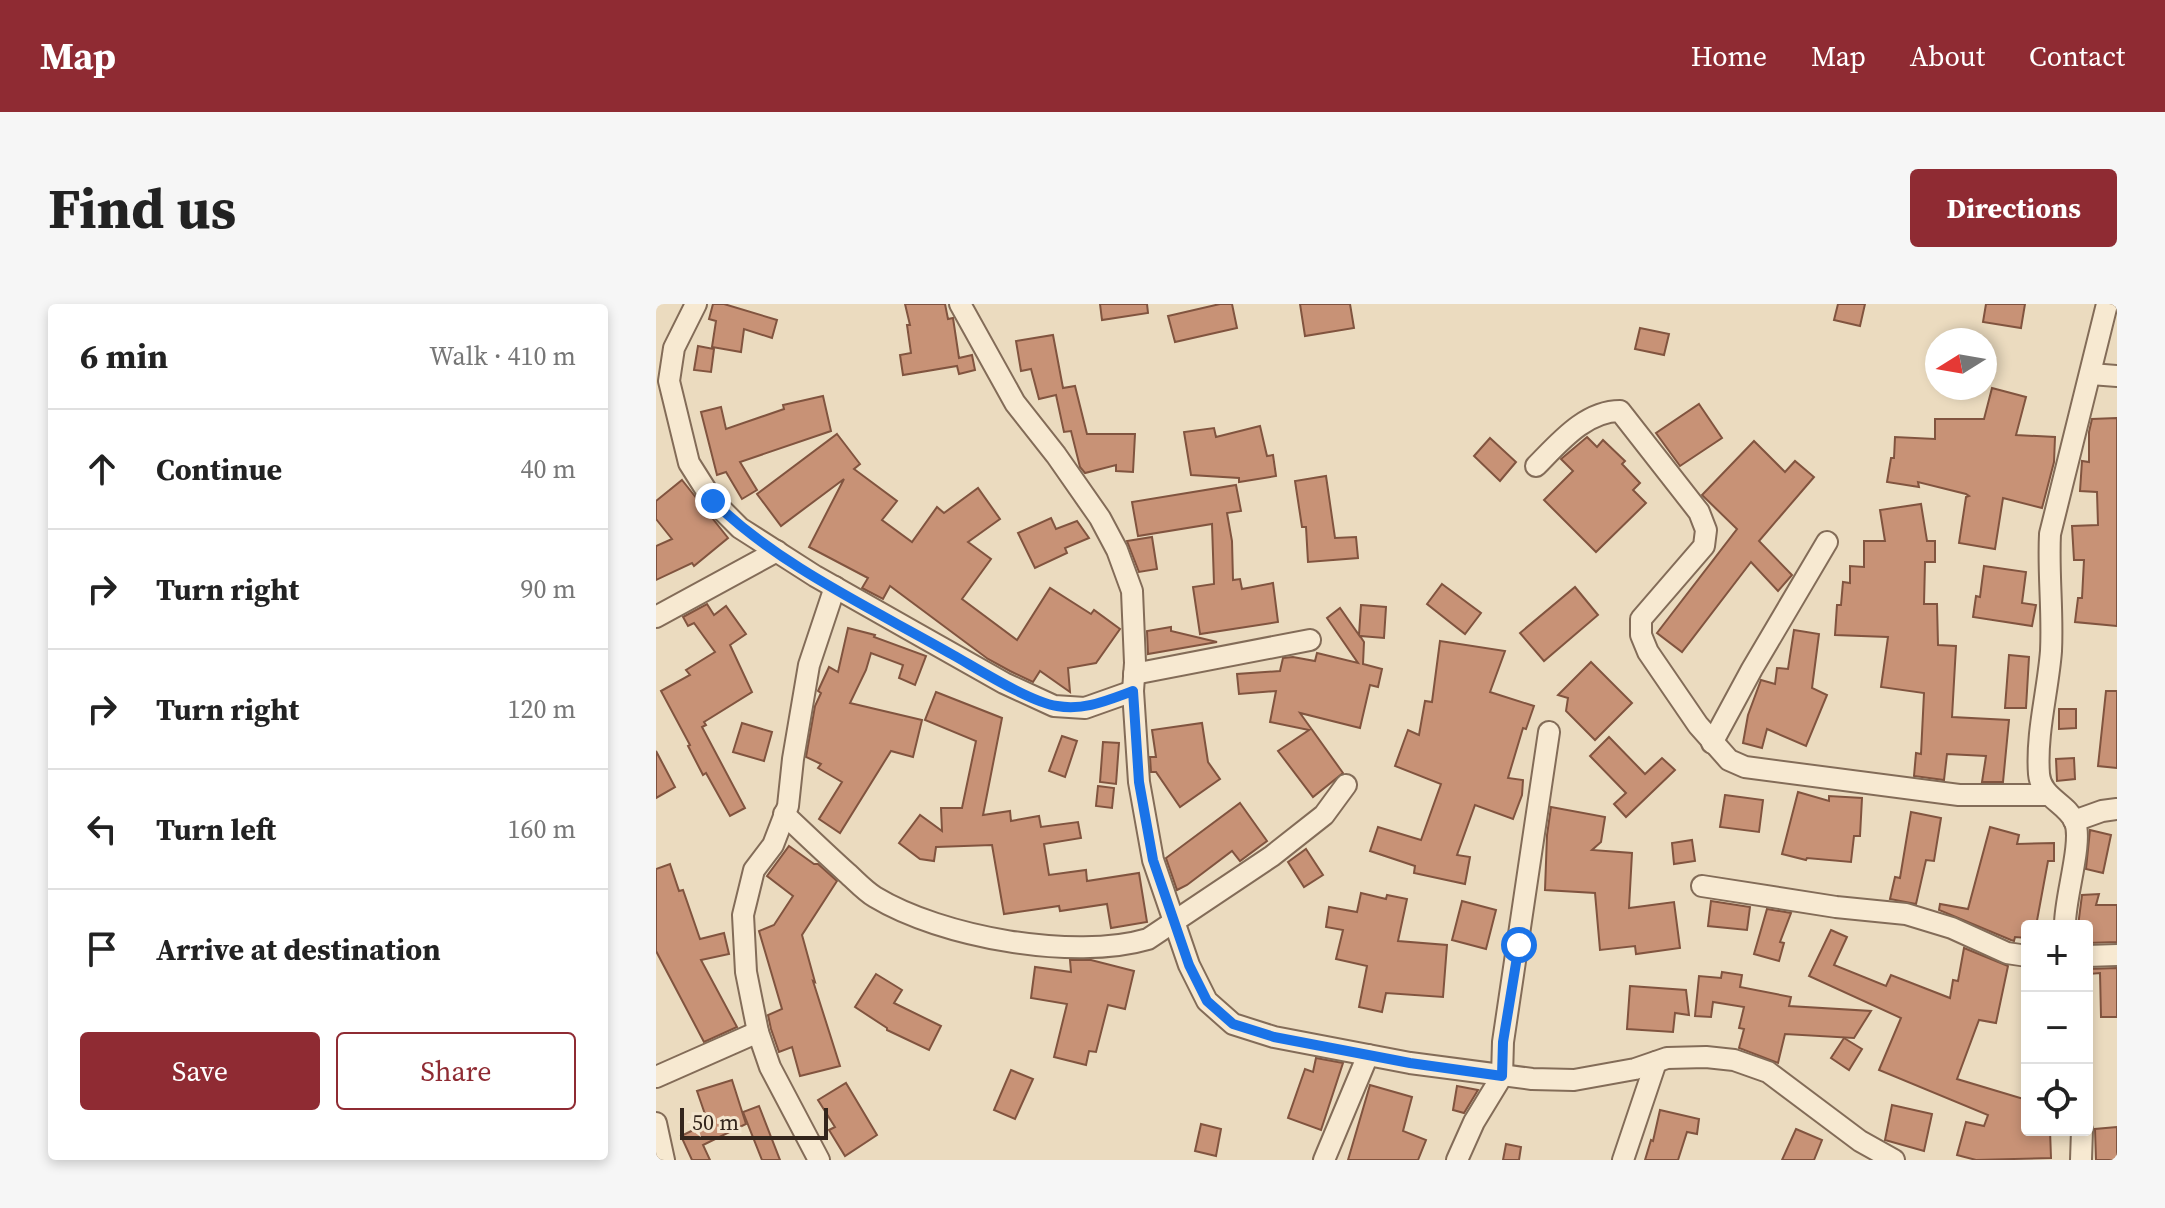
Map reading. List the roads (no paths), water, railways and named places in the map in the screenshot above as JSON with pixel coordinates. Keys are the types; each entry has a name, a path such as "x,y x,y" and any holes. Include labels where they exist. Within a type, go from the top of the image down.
{"street":[{"path":"696,304 674,348 662,382 689,463 713,501 740,528 835,587 1004,683 1054,706 1085,708 1134,683 1310,640"},
{"path":"960,304 1015,403 1100,518 1117,550 1132,591 1139,782 1153,860 1189,965 1207,1001 1233,1024 1274,1037 1502,1076 1574,1080 1635,1069 1667,1058 1734,1060 1768,1072 1888,1159"},
{"path":"2066,920 2077,838 2074,821 2047,795 2039,777 2051,651 2050,534 2107,304"},
{"path":"2091,374 2117,376"},
{"path":"1536,466 1565,437 1593,417 1607,411 1620,411 1699,512 1706,530 1704,546 1641,619 1641,635 1648,652 1712,743 1729,760 1745,767 1959,795 2047,795"},
{"path":"1712,743 1827,542"},
{"path":"656,617 777,551"},
{"path":"819,1160 770,1067 758,1032 746,972 743,915 754,870 773,845 784,814 809,665 835,587"},
{"path":"1457,1160 1474,1122 1502,1076 1503,1042 1549,732"},
{"path":"784,814 872,896 905,913 949,929 1013,942 1082,947 1126,946 1148,939 1272,856 1324,815 1346,785"},
{"path":"2074,821 2117,809"},
{"path":"1702,886 1836,907 1906,914 1952,928 2007,953 2021,955"},
{"path":"2093,956 2117,955"},
{"path":"656,1077 758,1032"},
{"path":"1324,1160 1368,1055"},
{"path":"1623,1160 1656,1062"},
{"path":"656,1123 664,1160"},
{"path":"2081,1160 2082,1136"}]}
